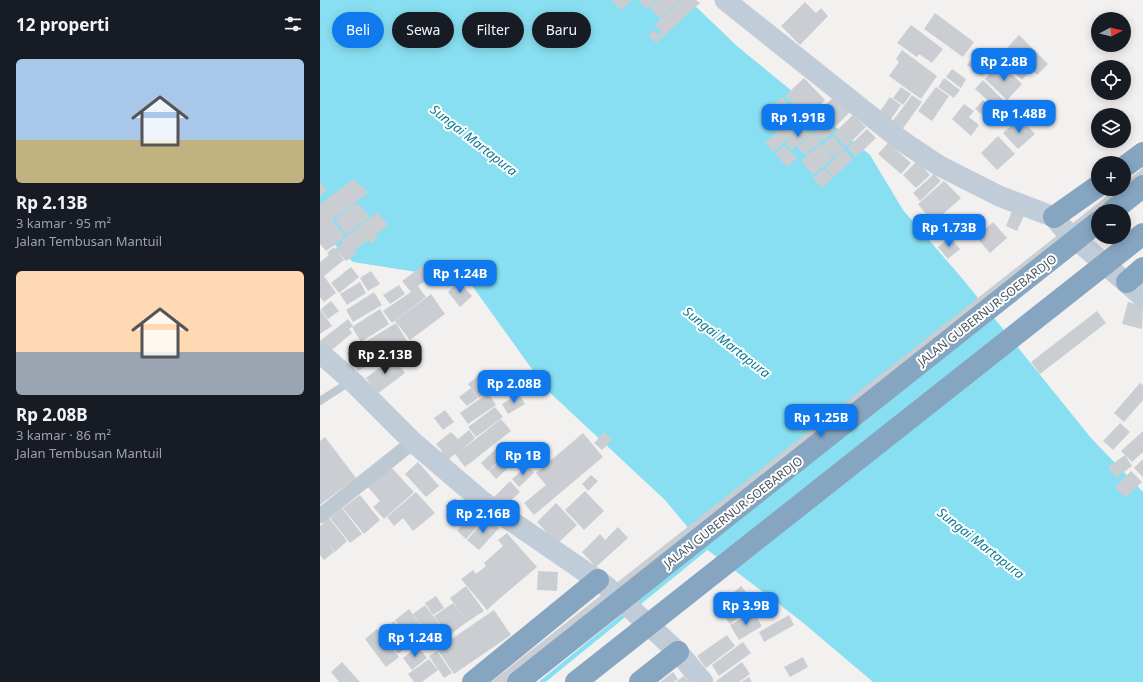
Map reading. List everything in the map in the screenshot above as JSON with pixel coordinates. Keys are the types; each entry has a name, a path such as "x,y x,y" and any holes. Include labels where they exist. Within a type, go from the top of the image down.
{"highway":[{"path":"1131,162 1143,153"},
{"path":"1121,204 1143,186"},
{"path":"1059,223 1091,193"},
{"name":"JALAN GUBERNUR SOEBARDJO","path":"518,682 1091,228"},
{"path":"576,682 1143,234"},
{"path":"1126,282 1143,268"},
{"path":"473,682 598,580"},
{"path":"640,682 678,652"}],"street":[{"path":"725,0 914,149 938,165 999,196 1059,223 1143,297"},
{"path":"320,353 351,380 412,442 482,501 598,580 678,652 703,682"},
{"path":"320,516 412,442"}],"lane":[{"path":"320,401 351,380"}],"water":[{"name":"Sungai Martapura","path":"320,0 689,0 737,46 870,155 903,210 961,277 1091,438 1143,492 1143,682 873,682 801,621 705,548 665,500 547,390 468,280 353,262 320,231"}],"building":[{"path":"611,0 632,0 621,10"},
{"path":"657,0 647,9 639,1"},
{"path":"658,0 680,0 660,19 650,8"},
{"path":"681,0 696,0 700,3 656,43 648,35 654,30 658,35 661,31 655,25"},
{"path":"805,2 816,13 821,8 828,16 800,45 781,26"},
{"path":"935,13 974,42 963,57 924,29"},
{"path":"911,25 943,49 932,63 919,54 917,57 897,43"},
{"path":"1019,35 1048,64 1037,75 1008,47"},
{"path":"1008,48 1031,70 1022,80 998,57"},
{"path":"902,50 937,76 921,99 889,76 899,62 896,59"},
{"path":"971,60 986,71 982,76 967,65"},
{"path":"1000,63 1022,84 1007,100 985,79"},
{"path":"952,69 966,79 961,88 946,77"},
{"path":"804,78 825,100 807,118 785,96"},
{"path":"944,78 960,90 954,98 938,87"},
{"path":"983,80 1003,100 996,108 975,89"},
{"path":"901,87 911,94 903,105 893,98"},
{"path":"936,87 949,96 932,121 918,111"},
{"path":"912,95 922,102 899,134 889,126"},
{"path":"835,96 850,112 835,127 819,111"},
{"path":"782,97 792,108 772,126 762,115"},
{"path":"890,97 901,105 889,122 878,114"},
{"path":"983,100 995,111 988,119 975,109"},
{"path":"964,104 974,111 969,117 979,125 971,136 952,119"},
{"path":"819,112 835,130 823,142 806,123"},
{"path":"796,115 804,124 773,152 765,143"},
{"path":"853,115 866,127 846,147 833,134"},
{"path":"1020,118 1035,134 1018,149 1003,133"},
{"path":"804,126 811,133 792,150 785,142"},
{"path":"867,129 876,138 856,157 847,148"},
{"path":"813,132 821,141 805,155 797,147"},
{"path":"833,136 844,149 834,157 823,145"},
{"path":"998,136 1015,154 997,170 981,153"},
{"path":"821,143 833,158 813,175 801,161"},
{"path":"888,143 911,163 901,174 878,154"},
{"path":"784,145 797,158 787,167 775,154"},
{"path":"844,149 853,159 834,177 825,168"},
{"path":"917,161 930,175 916,188 903,175"},
{"path":"824,168 833,178 822,188 813,178"},
{"path":"1143,168 1143,201 1131,210 1131,204 1097,204 1107,196 1131,196 1131,177"},
{"path":"934,174 941,181 920,201 913,193"},
{"path":"354,179 360,187 362,185 368,193 332,220 345,237 326,251 320,244 320,204"},
{"path":"944,181 961,198 933,223 918,204"},
{"path":"320,182 327,190 320,196"},
{"path":"356,203 357,205 359,204 370,217 346,235 335,220"},
{"path":"1014,206 1026,211 1017,231 1006,226"},
{"path":"1091,209 1091,242 533,682 491,682"},
{"path":"378,212 388,225 375,236 377,239 372,244 368,240 355,250 357,253 346,261 338,252 344,260 324,276 336,293 324,302 320,297 320,262 329,255 327,253 334,247 335,249 343,243 341,241"},
{"path":"993,222 1007,238 990,253 976,237"},
{"path":"950,237 960,249 948,259 938,247"},
{"path":"433,258 441,269 418,286 426,297 392,323 383,311 411,292 402,281"},
{"path":"351,267 359,277 339,293 331,283"},
{"path":"371,271 380,284 368,291 360,278"},
{"path":"459,281 472,296 460,307 448,292"},
{"path":"360,282 366,293 347,305 340,294"},
{"path":"399,285 405,294 390,304 383,295"},
{"path":"374,292 382,305 353,322 346,310"},
{"path":"431,294 445,314 410,340 395,321"},
{"path":"331,301 339,311 328,319 321,309"},
{"path":"1128,302 1143,306 1142,329 1122,324"},
{"path":"320,309 332,326 320,334"},
{"path":"380,309 389,324 361,342 352,327"},
{"path":"1097,311 1106,323 1040,374 1031,362"},
{"path":"348,319 353,326 349,329 352,333 327,354 320,345 320,341"},
{"path":"396,323 407,341 358,371 347,353"},
{"path":"393,357 405,373 377,394 366,378"},
{"path":"480,374 492,388 479,398 468,384"},
{"path":"1140,383 1143,385 1143,400 1124,422 1114,413"},
{"path":"471,388 478,398 467,406 459,397"},
{"path":"488,393 496,405 468,424 460,413"},
{"path":"519,394 525,404 508,414 502,404"},
{"path":"495,407 503,417 476,437 468,427"},
{"path":"445,410 454,422 443,430 434,418"},
{"path":"501,419 511,431 465,467 455,454 444,463 438,454 442,451 436,444 451,432 458,439 469,430 475,438 459,452"},
{"path":"1120,423 1130,432 1113,450 1103,441"},
{"path":"1143,431 1143,452 1132,462 1121,451"},
{"path":"604,432 612,440 602,450 594,443"},
{"path":"583,433 603,457 534,515 524,503 546,485 536,473"},
{"path":"325,437 356,478 320,505 320,441"},
{"path":"515,447 522,455 496,479 489,471"},
{"path":"497,448 504,456 488,471 481,463"},
{"path":"1125,455 1132,466 1116,478 1108,467"},
{"path":"1143,459 1143,477 1134,468"},
{"path":"418,462 439,486 426,497 405,474"},
{"path":"528,465 534,473 519,487 512,479"},
{"path":"391,467 414,492 384,519 373,507 380,501 368,487"},
{"path":"1131,471 1142,482 1125,498 1115,487"},
{"path":"591,475 598,481 588,491 582,484"},
{"path":"510,481 520,492 504,507 494,497"},
{"path":"585,491 604,511 584,530 565,510"},
{"path":"416,492 435,513 413,531 403,518 394,526 387,517"},
{"path":"360,495 380,520 364,534 343,508"},
{"path":"455,498 462,507 453,515 445,506"},
{"path":"470,502 486,517 466,539 457,531 463,524 456,518"},
{"path":"556,503 577,525 557,544 537,522"},
{"path":"342,508 362,534 350,543 330,518"},
{"path":"487,517 499,528 479,550 467,540"},
{"path":"329,518 347,541 335,552 330,545 334,552 324,560 320,555 320,526"},
{"path":"618,527 628,538 596,567 582,552 600,534 605,540"},
{"path":"507,533 537,567 487,610 461,579 473,570 476,574 486,566 484,563 503,546 498,540"},
{"path":"538,571 558,572 557,591 537,590"},
{"path":"466,586 484,611 467,622 450,598"},
{"path":"741,586 755,603 730,624 717,607"},
{"path":"436,596 444,608 433,615 425,603"},
{"path":"453,603 467,622 448,636 434,616"},
{"path":"425,605 448,636 435,645 413,614"},
{"path":"409,609 424,630 410,641 395,620"},
{"path":"494,610 511,635 454,674 437,649"},
{"path":"753,612 762,626 739,640 730,625"},
{"path":"789,615 794,625 764,642 759,632"},
{"path":"394,621 411,643 398,654 381,631"},
{"path":"377,629 399,657 386,667 365,639"},
{"path":"727,635 735,646 706,668 697,656"},
{"path":"743,642 751,653 719,676 712,665"},
{"path":"418,646 427,658 412,670 403,658"},
{"path":"437,651 452,673 444,678 429,656"},
{"path":"803,657 808,667 790,677 784,667"},
{"path":"429,659 438,670 422,682 414,682 408,674"},
{"path":"342,662 360,682 339,682 331,672"},
{"path":"742,662 750,674 739,682 716,681"},
{"path":"673,672 678,679 673,682 660,682"},
{"path":"684,676 689,682 675,682"},
{"path":"749,677 752,682 741,682"}],"waterway":[{"path":"635,606 710,545"},
{"path":"542,682 628,612"}]}
